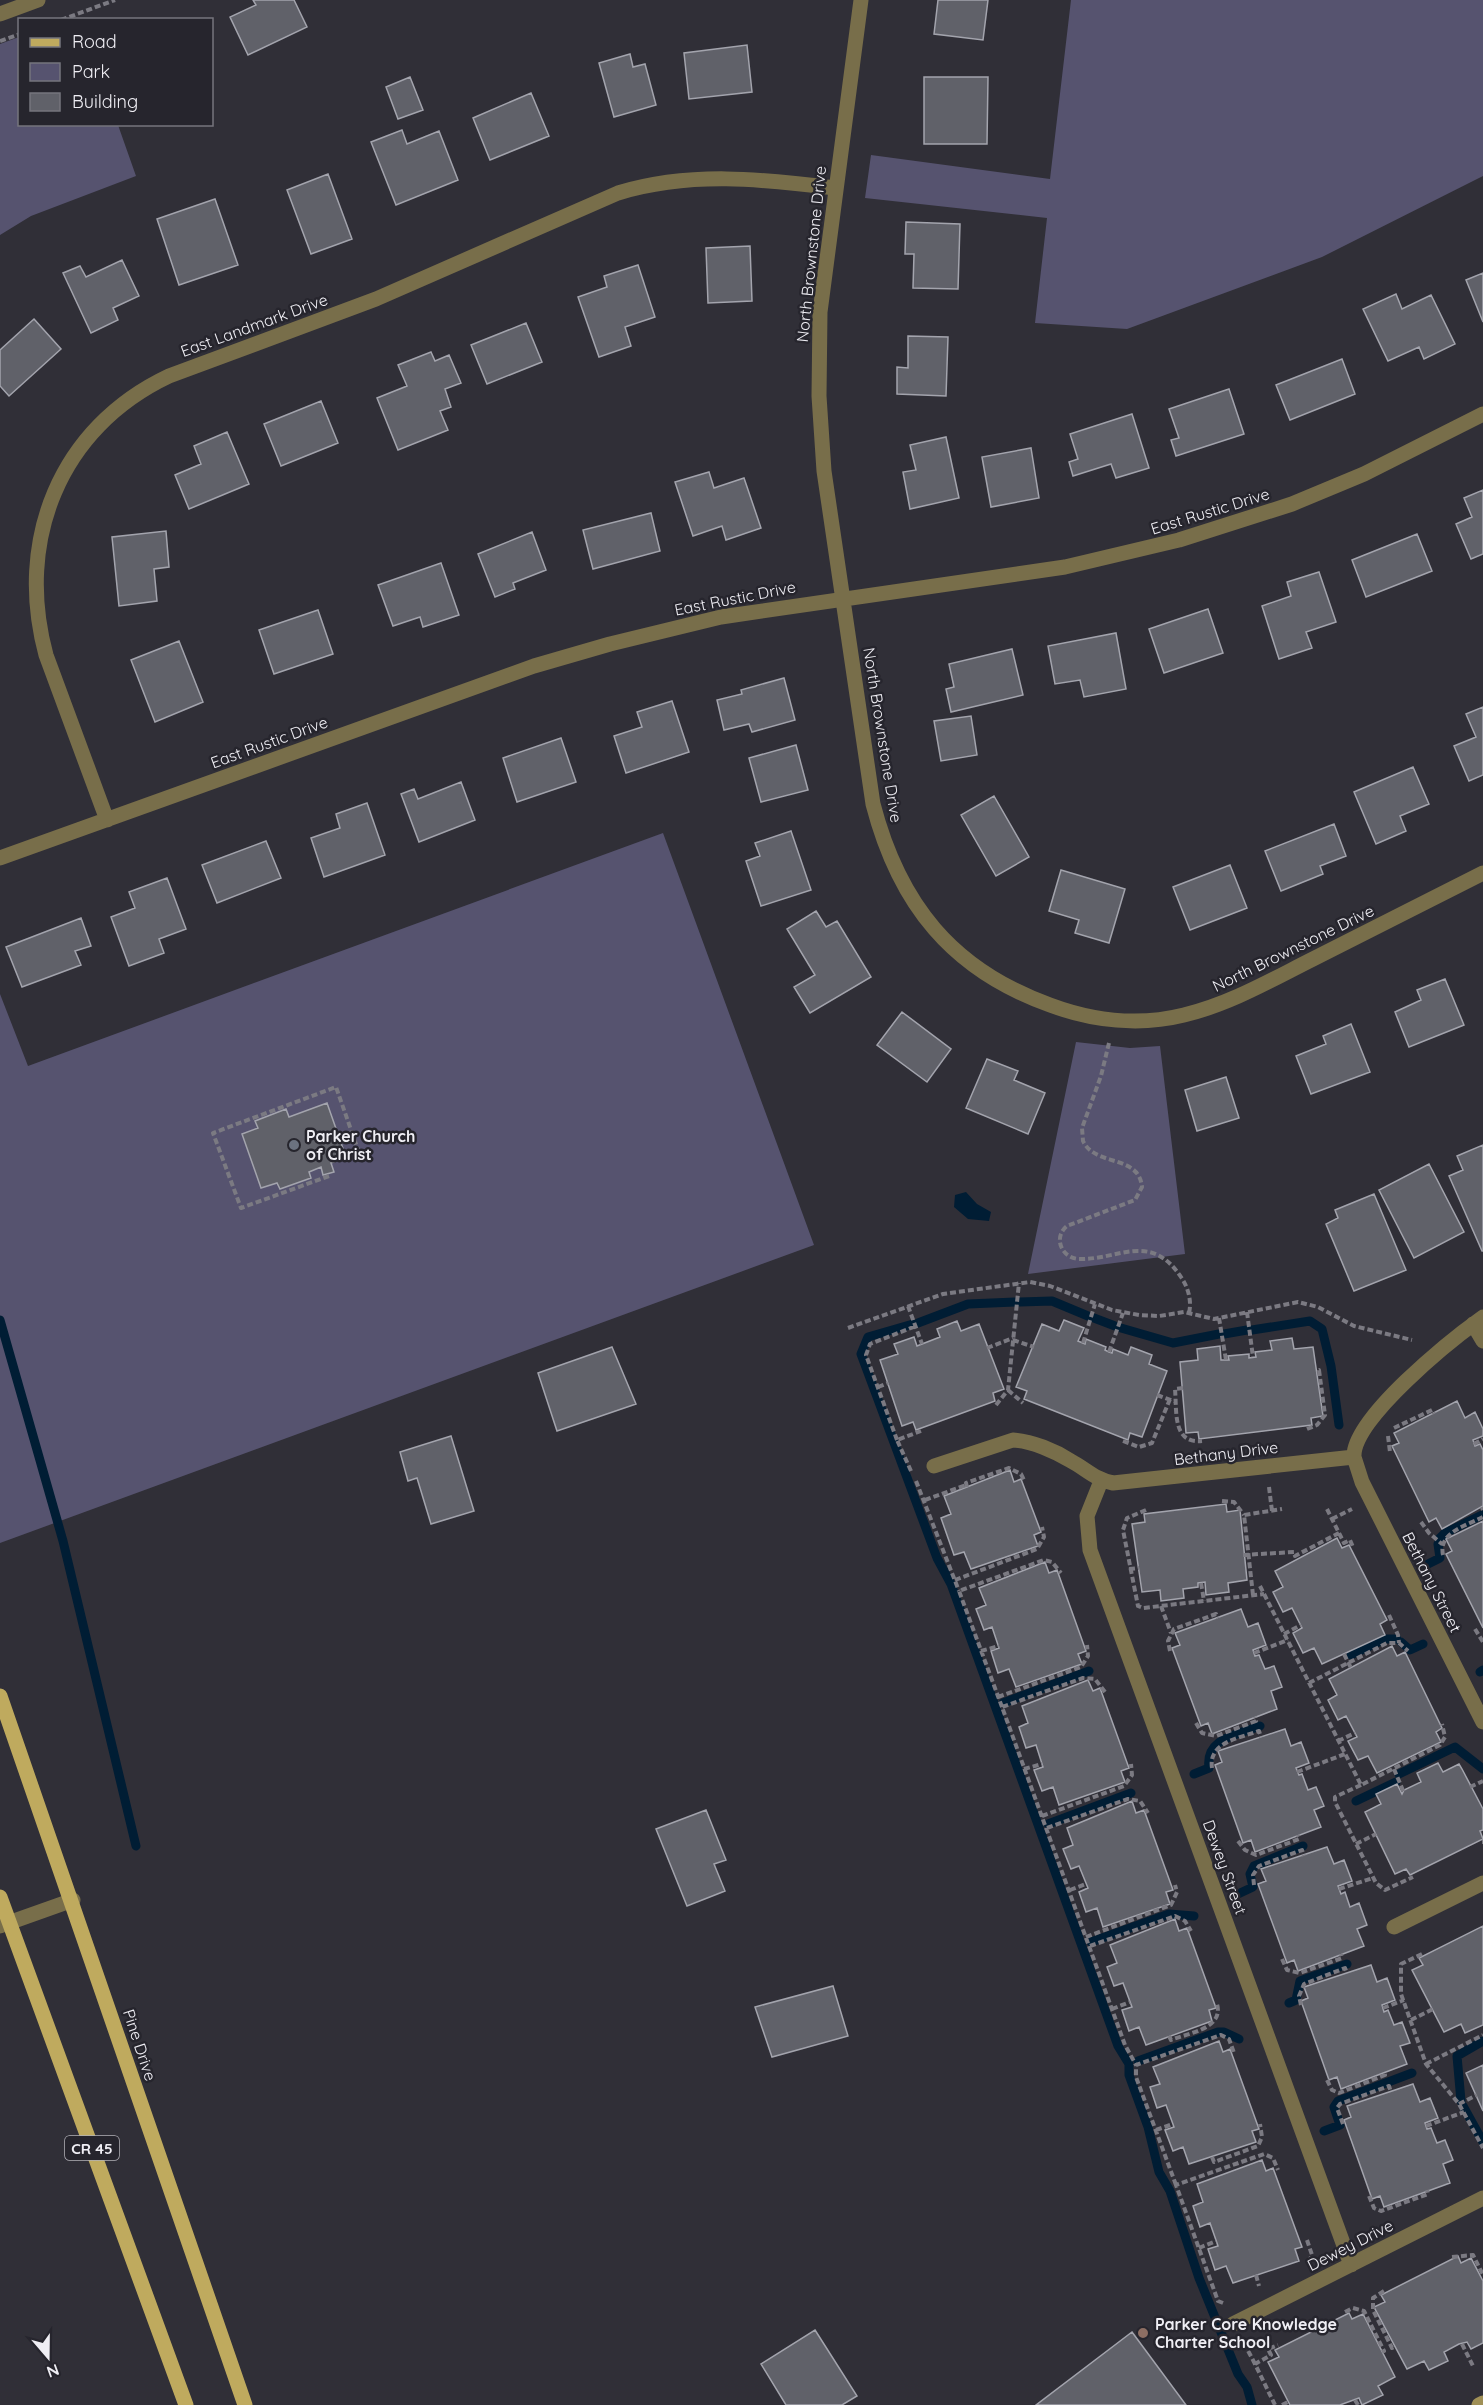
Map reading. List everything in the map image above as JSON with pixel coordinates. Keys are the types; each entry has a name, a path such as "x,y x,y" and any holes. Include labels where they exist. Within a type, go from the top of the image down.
{"main road":[{"name":"Pine Drive","path":"0,1696 73,1900 245,2405"},
{"name":"CR 45","path":"0,1897 5,1924 186,2405"}],"street":[{"path":"0,14 38,0"},
{"name":"North Brownstone Drive","path":"861,0 820,312 819,396 824,471 870,788 886,850 907,892 942,938 976,969 1026,996 1093,1017 1137,1021 1183,1016 1238,997 1483,873"},
{"name":"East Landmark Drive","path":"107,820 46,655 38,624 34,582 38,547 48,505 75,457 114,413 141,392 168,376 367,302 618,193 679,179 720,177 835,188"},
{"name":"East Rustic Drive","path":"0,858 570,655 702,621 843,597 1065,567 1211,532 1272,512 1364,474 1483,414"},
{"path":"1354,1457 1354,1445 1364,1426 1432,1354 1478,1320 1483,1341"},
{"path":"934,1466 1000,1442 1020,1440 1070,1460 1101,1481"},
{"name":"Bethany Drive","path":"1101,1481 1128,1483 1354,1457"},
{"name":"Bethany Street","path":"1354,1457 1362,1482 1483,1722"},
{"name":"Dewey Street","path":"1101,1481 1088,1516 1090,1550 1351,2265"},
{"path":"1394,1927 1483,1882"},
{"path":"5,1924 73,1900"},
{"name":"Dewey Drive","path":"1233,2324 1482,2200"}],"path":[{"path":"66,18 115,0"},
{"path":"0,41 18,35"},
{"path":"1109,1043 1099,1084 1082,1128 1083,1141 1095,1153 1132,1167 1140,1176 1142,1187 1135,1200 1066,1226 1061,1232 1059,1243 1065,1253 1074,1258 1127,1251 1143,1251 1162,1258 1185,1282 1190,1302 1189,1313"},
{"path":"328,1176 241,1208 213,1133 336,1087 363,1164"},
{"path":"996,1405 1008,1390 1019,1283"},
{"path":"848,1328 943,1294 1019,1283 1050,1286 1124,1313 1159,1316 1189,1313 1208,1319 1219,1318 1298,1302 1318,1307 1354,1326 1412,1340"},
{"path":"1083,1343 1095,1304"},
{"path":"908,1306 922,1344"},
{"path":"1247,1312 1253,1357"},
{"path":"1109,1352 1124,1313"},
{"path":"1219,1318 1226,1360"},
{"path":"916,1326 870,1344 867,1355 897,1440 925,1500 955,1580 1125,2045 1136,2065 1136,2077 1217,2298"},
{"path":"987,1348 1013,1339 1034,1347"},
{"path":"1307,1429 1317,1425 1325,1415 1319,1371 1316,1371"},
{"path":"878,1387 888,1383"},
{"path":"1183,1388 1175,1389 1181,1435 1188,1440 1202,1442"},
{"path":"1008,1390 1023,1403"},
{"path":"1157,1395 1176,1402"},
{"path":"1123,1441 1139,1447 1152,1443 1170,1399"},
{"path":"1390,1452 1387,1442 1392,1430 1432,1410 1434,1414"},
{"path":"897,1440 921,1431"},
{"path":"1474,1444 1483,1439"},
{"path":"925,1500 967,1486 1009,1468 1021,1474 1025,1482"},
{"path":"1269,1482 1272,1510"},
{"path":"1222,1501 1234,1502 1244,1515 1246,1555 1253,1595"},
{"path":"1332,1519 1355,1508"},
{"path":"1244,1515 1281,1509"},
{"path":"1327,1509 1344,1543 1350,1540 1353,1547"},
{"path":"1146,1510 1129,1516 1124,1523 1129,1569 1138,1606 1161,1606 1264,1594"},
{"path":"1443,1555 1442,1544 1447,1535 1483,1517"},
{"path":"1421,1522 1442,1544"},
{"path":"955,1580 994,1563 1037,1549 1044,1537 1042,1527"},
{"path":"1246,1555 1294,1552 1296,1557 1339,1533"},
{"path":"959,1591 1044,1560 1052,1562 1061,1574"},
{"path":"1129,1569 1139,1568"},
{"path":"1201,1583 1204,1601"},
{"path":"1260,1586 1361,1785"},
{"path":"1161,1606 1171,1633 1168,1641 1170,1651"},
{"path":"1171,1633 1216,1614 1218,1618"},
{"path":"1389,1615 1397,1632 1399,1643 1408,1651"},
{"path":"1284,1634 1301,1625"},
{"path":"1475,1629 1483,1642"},
{"path":"1254,1653 1288,1640"},
{"path":"1309,1683 1387,1643 1399,1643"},
{"path":"998,1698 1083,1666 1088,1656 1087,1645"},
{"path":"981,1651 999,1646"},
{"path":"1344,1654 1351,1668"},
{"path":"1002,1707 1087,1678 1098,1681 1105,1692"},
{"path":"1043,1692 1045,1698"},
{"path":"1196,1723 1202,1733 1214,1736 1256,1721 1255,1717"},
{"path":"1413,1877 1385,1890 1380,1887 1373,1878 1335,1802 1335,1797 1442,1743 1445,1735 1442,1724"},
{"path":"1212,1768 1213,1754 1218,1747 1259,1731 1261,1737"},
{"path":"1338,1741 1355,1733"},
{"path":"1298,1772 1345,1754"},
{"path":"1024,1769 1042,1764"},
{"path":"1042,1816 1126,1785 1132,1775 1131,1764"},
{"path":"1394,1769 1404,1793"},
{"path":"1470,1787 1483,1781"},
{"path":"1047,1828 1134,1799 1145,1807 1148,1813"},
{"path":"1088,1813 1090,1819"},
{"path":"1356,1844 1376,1834"},
{"path":"1238,1841 1245,1850 1258,1854 1299,1839 1298,1835"},
{"path":"1254,1885 1253,1875 1258,1866 1302,1850 1304,1856"},
{"path":"1339,1889 1373,1878"},
{"path":"1070,1890 1086,1884"},
{"path":"1086,1937 1171,1905 1177,1892 1175,1885"},
{"path":"1090,1946 1175,1916 1185,1921 1191,1931"},
{"path":"1131,1931 1133,1937"},
{"path":"1282,1959 1287,1970 1300,1973 1342,1958 1341,1954"},
{"path":"1422,1954 1401,1964 1404,2000 1426,2064 1459,2104 1483,2148"},
{"path":"1301,2005 1299,1996 1304,1983 1345,1968 1347,1973"},
{"path":"1383,2008 1404,2000"},
{"path":"1112,2009 1130,2002"},
{"path":"1169,2036 1171,2040 1214,2024 1218,2017 1217,2004"},
{"path":"1411,2020 1433,2009"},
{"path":"1136,2065 1221,2035 1228,2039 1234,2052"},
{"path":"1426,2064 1483,2035"},
{"path":"1174,2052 1176,2058"},
{"path":"1327,2080 1332,2090 1339,2092 1384,2075 1383,2072"},
{"path":"1343,2124 1337,2108 1340,2104 1389,2086 1391,2092"},
{"path":"1459,2104 1477,2095"},
{"path":"1426,2126 1464,2112"},
{"path":"1156,2130 1173,2124"},
{"path":"1212,2157 1214,2162 1258,2146 1262,2137 1260,2124"},
{"path":"1176,2185 1264,2154 1273,2158 1278,2169"},
{"path":"1216,2170 1219,2176"},
{"path":"1369,2196 1374,2208 1381,2211 1428,2194 1427,2190"},
{"path":"1199,2248 1216,2241"},
{"path":"1452,2257 1473,2255 1483,2275"},
{"path":"1256,2275 1259,2286"},
{"path":"1384,2291 1373,2298 1372,2307 1392,2348 1396,2346"},
{"path":"1345,2312 1353,2308 1364,2311 1384,2351 1382,2352"},
{"path":"1243,2340 1275,2405"},
{"path":"1462,2344 1474,2368"},
{"path":"1255,2364 1271,2355 1268,2349 1278,2345"},
{"path":"1355,2400 1358,2405"},
{"path":"1282,2405 1288,2402"}],"green space":[{"path":"1071,0 1483,0 1483,176 1322,257 1127,329 1035,323 1047,218 865,198 871,155 1050,179"},
{"path":"18,37 18,126 118,126 136,176 31,216 0,235 0,44"},
{"path":"663,833 814,1245 0,1543 0,994 28,1066"},
{"path":"1076,1042 1130,1048 1160,1046 1185,1254 1028,1274"}],"water":[{"path":"966,1192 977,1204 991,1212 989,1221 968,1219 954,1207 955,1195"}],"building":[{"path":"253,0 294,0 307,27 248,55 230,17 256,5"},
{"path":"938,0 988,0 983,40 934,34"},
{"path":"747,45 752,92 689,99 684,53"},
{"path":"630,54 633,67 645,64 656,105 614,117 599,63"},
{"path":"410,77 423,110 398,119 386,87"},
{"path":"924,77 988,77 987,144 924,144"},
{"path":"531,93 549,136 490,160 473,118"},
{"path":"402,130 407,144 439,131 458,180 396,205 371,142"},
{"path":"328,174 352,239 311,254 287,190"},
{"path":"215,199 238,265 179,285 157,219"},
{"path":"906,222 960,224 958,289 913,288 914,254 905,254"},
{"path":"750,246 752,301 708,303 706,248"},
{"path":"122,260 139,296 113,308 118,320 91,333 63,273 80,266 86,277"},
{"path":"638,265 655,317 625,327 631,346 599,357 578,297 607,287 604,276"},
{"path":"1483,273 1483,322 1466,280"},
{"path":"1396,294 1402,309 1431,295 1455,344 1424,359 1419,347 1388,361 1363,309"},
{"path":"34,319 61,349 9,396 0,386 0,350"},
{"path":"526,323 542,362 487,384 471,345"},
{"path":"908,336 948,337 946,396 897,394 897,367 908,368"},
{"path":"431,352 435,361 449,355 461,383 445,389 451,407 440,411 448,430 398,450 377,398 407,386 398,365"},
{"path":"1342,359 1355,394 1290,420 1276,385"},
{"path":"1229,389 1244,434 1176,456 1171,440 1179,438 1169,409"},
{"path":"321,401 338,443 281,466 264,424"},
{"path":"1132,414 1149,468 1116,478 1111,464 1073,476 1069,462 1078,459 1070,434"},
{"path":"227,432 249,484 189,509 175,475 201,464 194,446"},
{"path":"946,437 959,498 910,509 903,472 916,470 910,445"},
{"path":"1031,448 1039,498 991,507 982,457"},
{"path":"709,472 714,488 744,478 761,528 726,540 722,526 693,536 675,482"},
{"path":"1483,490 1483,554 1471,559 1456,524 1472,517 1464,498"},
{"path":"651,513 660,551 593,569 583,530"},
{"path":"166,531 169,567 154,569 157,601 119,606 112,537"},
{"path":"532,532 546,570 513,583 515,589 495,597 478,554"},
{"path":"1417,534 1432,571 1366,597 1352,560"},
{"path":"441,563 459,615 423,627 420,617 393,626 378,585"},
{"path":"1319,572 1336,622 1306,632 1312,648 1279,659 1262,606 1291,596 1287,582"},
{"path":"1208,609 1223,653 1164,673 1149,629"},
{"path":"318,610 333,654 274,674 259,630"},
{"path":"1116,633 1126,689 1084,697 1080,680 1055,684 1048,646"},
{"path":"179,641 203,702 155,722 131,660"},
{"path":"1012,649 1023,695 951,712 946,689 954,687 949,664"},
{"path":"784,678 795,720 752,732 749,724 724,730 717,700 742,694 741,690"},
{"path":"672,701 689,752 626,773 614,736 642,727 637,712"},
{"path":"1483,707 1483,775 1469,781 1454,746 1476,737 1466,714"},
{"path":"971,716 977,755 941,761 934,721"},
{"path":"561,738 576,782 517,802 503,758"},
{"path":"796,745 808,790 761,802 749,758"},
{"path":"1413,767 1429,804 1400,816 1406,831 1376,844 1354,792"},
{"path":"461,782 475,820 419,842 401,794 414,789 418,799"},
{"path":"994,796 1029,857 996,876 961,815"},
{"path":"367,803 385,855 324,877 311,838 340,828 336,814"},
{"path":"1334,824 1346,856 1320,866 1323,874 1281,891 1265,851"},
{"path":"791,831 811,890 761,906 746,861 760,856 755,843"},
{"path":"266,841 281,878 217,903 202,865"},
{"path":"1230,865 1247,908 1190,930 1173,887"},
{"path":"1061,870 1125,889 1109,943 1075,933 1079,920 1049,911"},
{"path":"167,878 186,929 159,939 164,953 129,966 111,917 135,908 129,892"},
{"path":"816,911 826,927 837,921 871,977 810,1013 794,987 815,975 787,929"},
{"path":"81,918 91,946 75,951 81,965 22,987 6,947"},
{"path":"1445,979 1464,1025 1409,1047 1395,1012 1421,1000 1417,990"},
{"path":"902,1012 951,1049 927,1082 877,1045"},
{"path":"1351,1024 1370,1072 1311,1094 1296,1056 1326,1044 1323,1036"},
{"path":"987,1059 1018,1071 1014,1080 1045,1093 1028,1134 966,1108"},
{"path":"1226,1077 1239,1118 1197,1131 1185,1090"},
{"name":"Parker Church of Christ","path":"327,1103 346,1157 331,1163 334,1172 323,1175 321,1167 309,1172 311,1178 280,1189 277,1183 261,1188 242,1134 258,1128 255,1121 286,1109 289,1117"},
{"path":"1483,1145 1482,1251 1449,1176 1463,1170 1457,1156"},
{"path":"1429,1164 1464,1232 1414,1258 1379,1190"},
{"path":"1374,1194 1406,1270 1354,1291 1326,1224 1338,1218 1335,1210"},
{"path":"1064,1320 1084,1328 1078,1341 1085,1344 1086,1339 1106,1347 1105,1350 1109,1352 1112,1353 1113,1349 1128,1355 1131,1347 1152,1355 1149,1364 1167,1371 1142,1437 1130,1433 1128,1440 1024,1399 1027,1391 1016,1387 1042,1324 1059,1331"},
{"path":"957,1321 961,1331 979,1324 1004,1389 993,1393 995,1401 916,1430 913,1422 902,1426 880,1360 898,1354 894,1344 914,1337 917,1346 940,1337 937,1329"},
{"path":"1292,1338 1294,1349 1313,1347 1323,1416 1311,1418 1312,1425 1199,1439 1198,1432 1186,1433 1180,1362 1198,1360 1197,1349 1220,1346 1221,1360 1229,1360 1228,1356 1249,1354 1249,1358 1256,1357 1255,1352 1272,1350 1270,1341"},
{"path":"612,1347 636,1404 557,1431 538,1373"},
{"path":"1457,1401 1465,1418 1475,1412 1483,1429 1483,1436 1473,1440 1475,1446 1480,1444 1483,1450 1483,1506 1442,1529 1436,1518 1429,1522 1392,1446 1399,1443 1394,1433"},
{"path":"451,1436 474,1511 431,1524 417,1478 408,1481 400,1452"},
{"path":"1010,1470 1014,1482 1021,1479 1041,1532 1034,1535 1038,1546 971,1569 964,1552 954,1555 941,1518 951,1514 944,1496"},
{"path":"1226,1504 1227,1512 1240,1510 1247,1580 1228,1583 1229,1592 1206,1595 1205,1582 1198,1583 1198,1587 1183,1589 1184,1598 1161,1601 1160,1590 1142,1592 1132,1524 1145,1522 1144,1514"},
{"path":"1483,1521 1483,1628 1446,1554 1452,1551 1446,1539"},
{"path":"1337,1538 1342,1548 1349,1545 1387,1620 1380,1624 1385,1635 1322,1664 1314,1648 1303,1653 1293,1633 1302,1628 1292,1608 1283,1612 1273,1592 1283,1587 1275,1571"},
{"path":"1045,1562 1049,1573 1057,1570 1086,1651 1078,1654 1082,1664 1016,1687 1009,1669 998,1673 991,1651 999,1648 992,1627 984,1630 976,1609 986,1605 979,1588"},
{"path":"1241,1609 1248,1627 1258,1623 1266,1645 1253,1650 1255,1656 1259,1655 1265,1669 1274,1666 1282,1687 1271,1691 1277,1709 1212,1734 1208,1723 1201,1726 1172,1648 1180,1645 1175,1633"},
{"path":"1392,1646 1397,1656 1405,1652 1442,1728 1436,1732 1441,1742 1377,1773 1368,1756 1358,1760 1348,1741 1357,1737 1346,1716 1338,1720 1328,1700 1337,1695 1329,1679"},
{"path":"1088,1680 1093,1691 1100,1688 1129,1768 1121,1771 1125,1782 1059,1805 1053,1787 1042,1791 1034,1770 1043,1767 1036,1745 1026,1748 1019,1727 1028,1723 1022,1706"},
{"path":"1285,1729 1291,1746 1301,1742 1309,1763 1296,1768 1299,1775 1302,1774 1308,1790 1316,1787 1324,1806 1314,1810 1321,1827 1255,1852 1251,1840 1243,1843 1215,1765 1222,1762 1218,1751"},
{"path":"1438,1763 1443,1772 1459,1764 1462,1769 1483,1809 1483,1830 1480,1831 1483,1839 1410,1875 1406,1869 1395,1874 1365,1812 1381,1804 1376,1794 1397,1784 1402,1794 1404,1790 1421,1782 1417,1773"},
{"path":"1132,1801 1136,1813 1144,1810 1173,1890 1166,1892 1170,1904 1103,1927 1097,1908 1086,1912 1079,1892 1088,1888 1079,1866 1071,1869 1063,1849 1073,1845 1067,1828"},
{"path":"706,1810 726,1860 714,1864 725,1891 687,1906 656,1829"},
{"path":"1327,1847 1334,1864 1344,1860 1352,1881 1338,1886 1341,1894 1345,1892 1350,1907 1359,1903 1367,1925 1357,1929 1364,1946 1298,1971 1294,1960 1287,1963 1258,1884 1266,1881 1261,1869"},
{"path":"1175,1919 1179,1931 1187,1928 1216,2008 1209,2010 1212,2021 1146,2045 1139,2027 1129,2031 1122,2010 1132,2007 1123,1983 1114,1986 1107,1967 1117,1963 1110,1945"},
{"path":"1483,1926 1483,2025 1465,2033 1461,2024 1444,2032 1412,1970 1423,1965 1419,1958"},
{"path":"1371,1965 1377,1982 1387,1978 1395,2000 1382,2005 1384,2012 1388,2010 1394,2025 1402,2022 1410,2043 1400,2046 1407,2064 1341,2089 1337,2077 1329,2080 1301,2001 1308,1998 1304,1987"},
{"path":"833,1986 848,2036 772,2057 755,2007"},
{"path":"1219,2041 1223,2052 1230,2049 1259,2129 1252,2131 1256,2142 1189,2164 1183,2147 1173,2151 1165,2130 1174,2127 1166,2105 1157,2108 1150,2087 1160,2084 1153,2067"},
{"path":"1483,2065 1483,2111 1466,2073"},
{"path":"1413,2084 1420,2102 1430,2098 1438,2118 1425,2123 1427,2129 1431,2128 1437,2143 1445,2140 1453,2160 1443,2164 1450,2183 1384,2207 1380,2196 1372,2199 1344,2120 1351,2117 1347,2106"},
{"path":"1262,2160 1266,2171 1273,2168 1302,2247 1295,2249 1299,2261 1233,2283 1226,2266 1215,2270 1208,2249 1218,2246 1210,2223 1200,2227 1193,2206 1203,2202 1197,2184"},
{"path":"1458,2256 1461,2263 1471,2258 1483,2281 1483,2343 1471,2349 1467,2342 1459,2344 1444,2352 1448,2361 1429,2370 1424,2361 1407,2369 1374,2307 1385,2302 1381,2295"},
{"path":"1349,2313 1352,2319 1363,2314 1395,2377 1378,2386 1383,2395 1362,2405 1359,2398 1340,2405 1290,2405 1268,2362 1279,2357 1275,2350"},
{"path":"815,2330 857,2396 842,2405 786,2405 761,2364"},
{"path":"1132,2332 1186,2405 1036,2405"}],"waterway":[{"path":"1020,1302 1052,1301 1088,1316"},
{"path":"918,1323 968,1304 1015,1302"},
{"path":"1094,1318 1115,1326"},
{"path":"0,1320 63,1541 136,1846"},
{"path":"1252,1330 1310,1321 1322,1329 1331,1366 1339,1425"},
{"path":"913,1324 868,1337 861,1354 937,1558 951,1584 1118,2046 1129,2064 1129,2075 1148,2127 1159,2172 1170,2191 1199,2278 1238,2374 1247,2387 1252,2405"},
{"path":"1121,1328 1173,1343 1219,1334"},
{"path":"1224,1334 1247,1330"},
{"path":"1439,1539 1445,1533 1482,1515"},
{"path":"1426,1565 1440,1558 1438,1544"},
{"path":"1351,1655 1385,1639 1397,1639"},
{"path":"1401,1642 1410,1650 1423,1644"},
{"path":"1003,1703 1089,1671"},
{"path":"1194,1774 1209,1768 1209,1758 1217,1744 1233,1735 1260,1726"},
{"path":"1399,1774 1455,1747 1483,1769"},
{"path":"1356,1801 1396,1782"},
{"path":"1048,1824 1131,1793"},
{"path":"1238,1894 1253,1887 1250,1874 1254,1866 1303,1846"},
{"path":"1091,1942 1169,1914 1194,1916"},
{"path":"1289,2003 1296,2000 1300,1981 1347,1964"},
{"path":"1138,2061 1218,2032 1224,2032 1239,2039"},
{"path":"1461,2101 1457,2056 1483,2041"},
{"path":"1324,2131 1340,2125 1334,2107 1338,2101 1412,2073"},
{"path":"1463,2106 1483,2142"}],"place":[{"name":"Parker Church of Christ","path":"294,1145"},
{"name":"Parker Core Knowledge Charter School","path":"1143,2333"}]}
